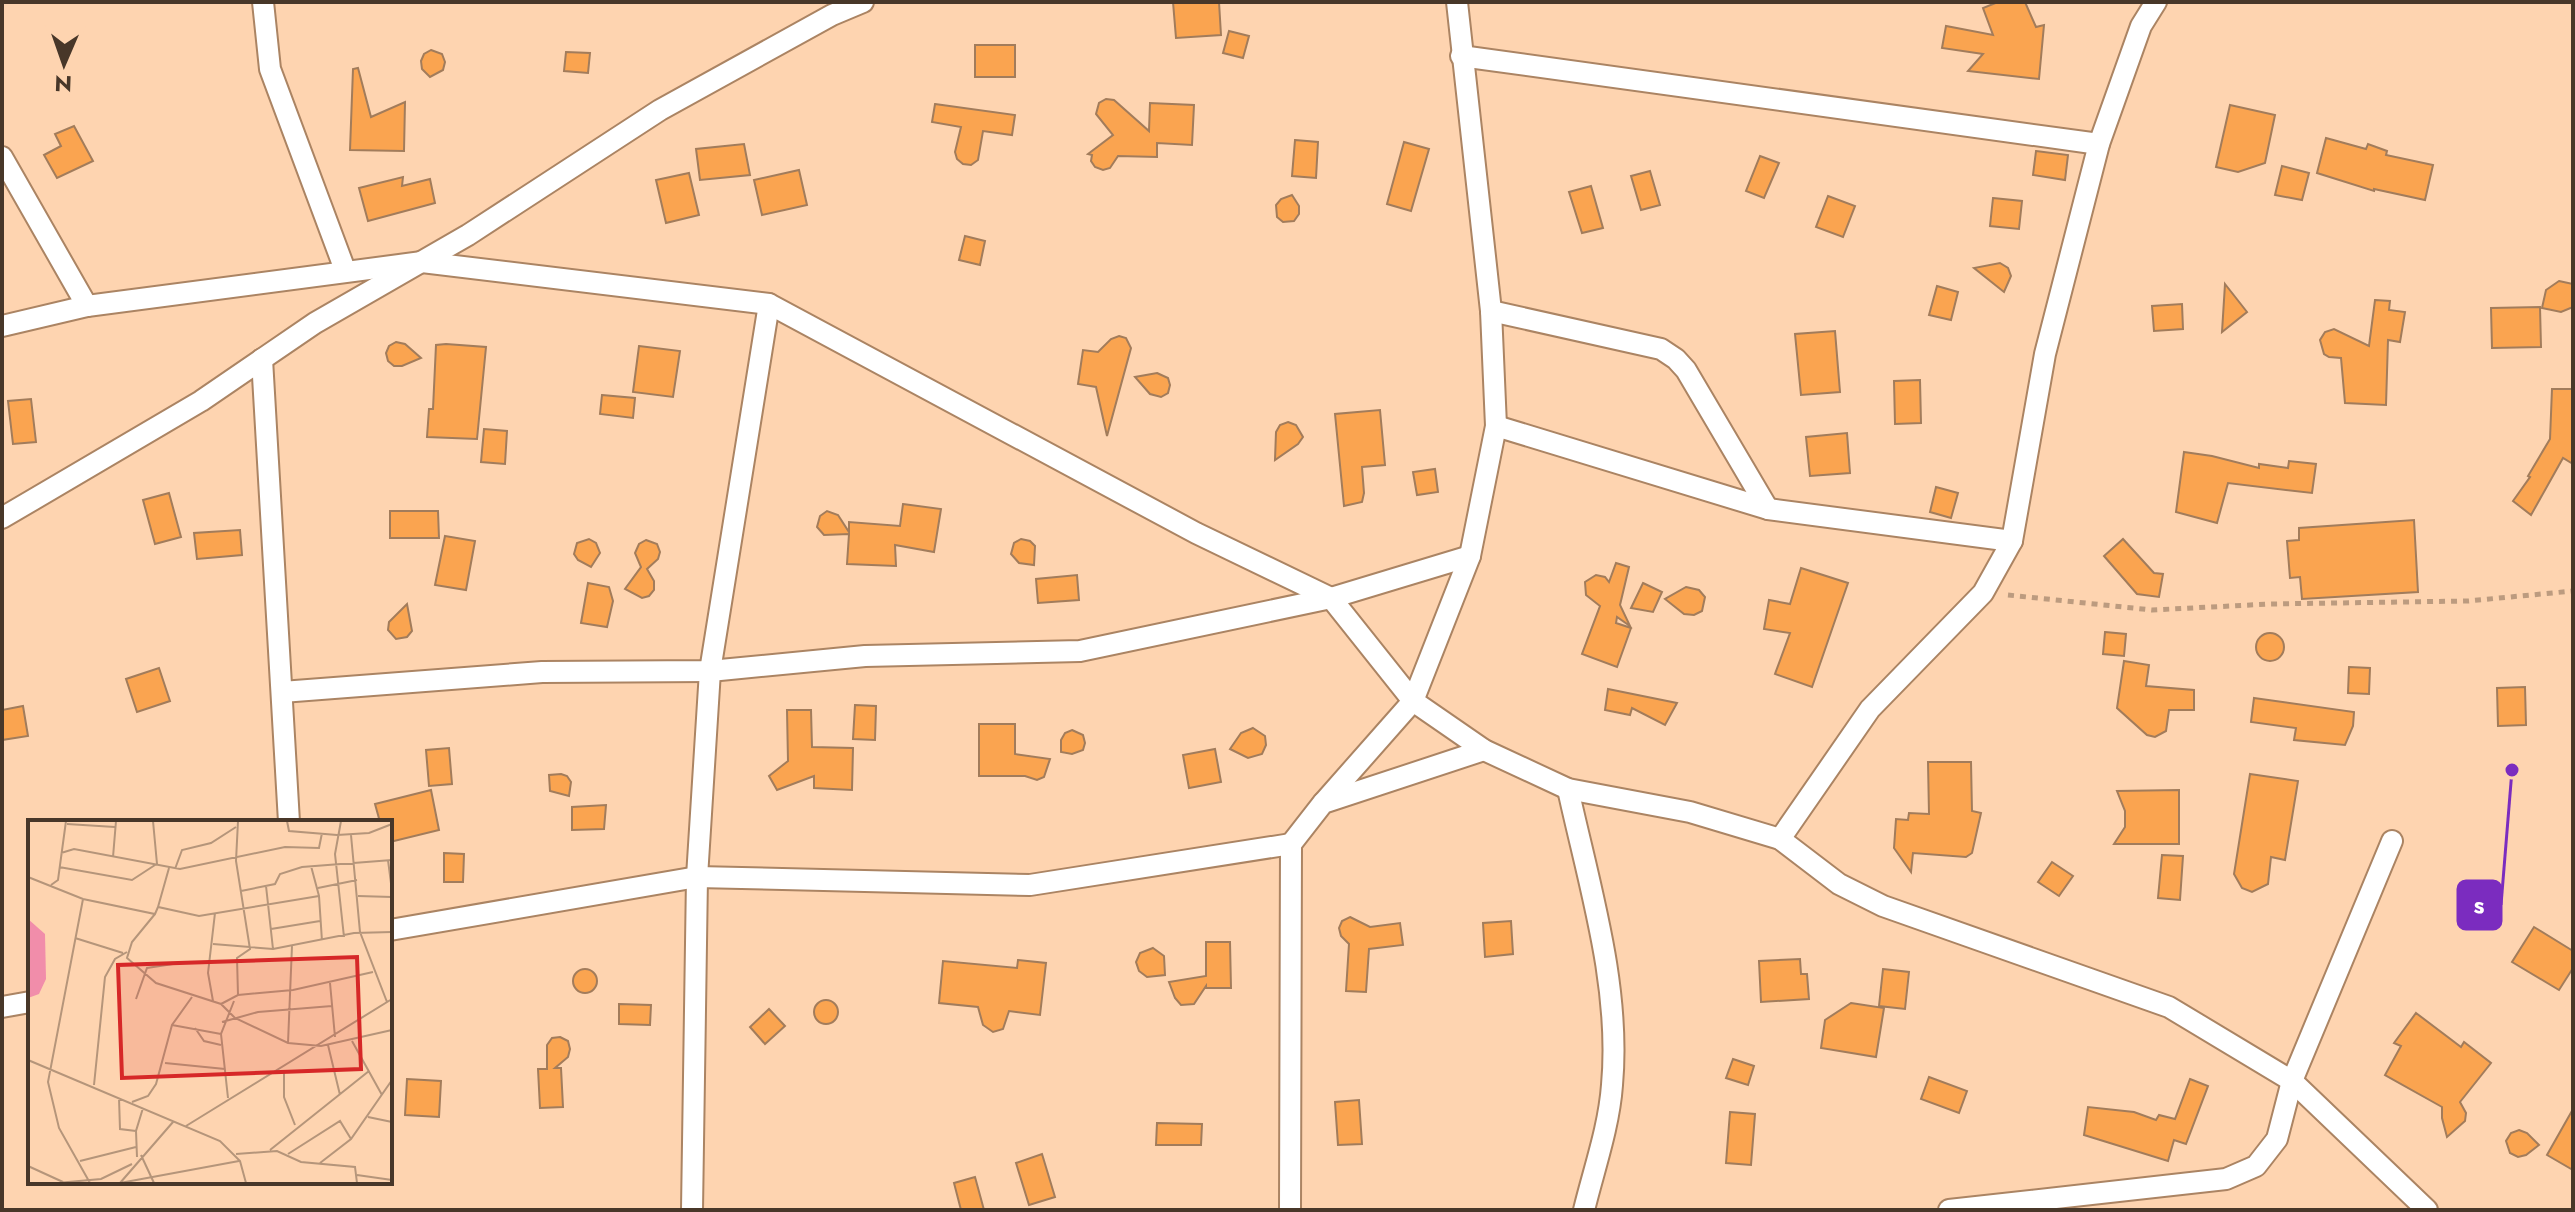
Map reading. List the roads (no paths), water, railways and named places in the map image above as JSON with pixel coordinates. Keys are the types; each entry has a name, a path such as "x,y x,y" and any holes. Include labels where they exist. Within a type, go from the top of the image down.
{"street":[{"path":"263,2 270,69 345,270"},
{"path":"2,518 201,401 315,323 422,262 660,110 830,9 863,2"},
{"path":"1290,1210 1291,844 1413,701 1470,556 1496,426 1491,311 1457,2"},
{"path":"1780,839 1870,709 1983,593 2012,541 2045,354 2099,144 2141,26 2156,2"},
{"path":"1461,56 2099,144"},
{"path":"2,157 87,306"},
{"path":"2,326 87,306 422,262 769,304 1196,533 1331,598 1413,701 1484,750 1568,789 1690,812 1780,839 1839,884 1883,906 2169,1007 2292,1081 2427,1210"},
{"path":"692,1210 697,877 710,671 769,304"},
{"path":"1491,311 1661,349 1676,359 1686,370 1768,509"},
{"path":"262,359 289,820"},
{"path":"1496,426 1768,509 2012,541"},
{"path":"282,692 542,672 710,671 865,656 1080,651 1331,598 1470,556"},
{"path":"1323,803 1484,750"},
{"path":"1568,789 1605,956 1613,1028 1612,1086 1584,1210"},
{"path":"1949,1210 2226,1179 2256,1166 2277,1139 2292,1081 2392,841"},
{"path":"392,930 697,877 1030,885 1291,844"},
{"path":"2,1007 28,1002"}],"place":[{"name":"s","path":"2512,770"}]}
